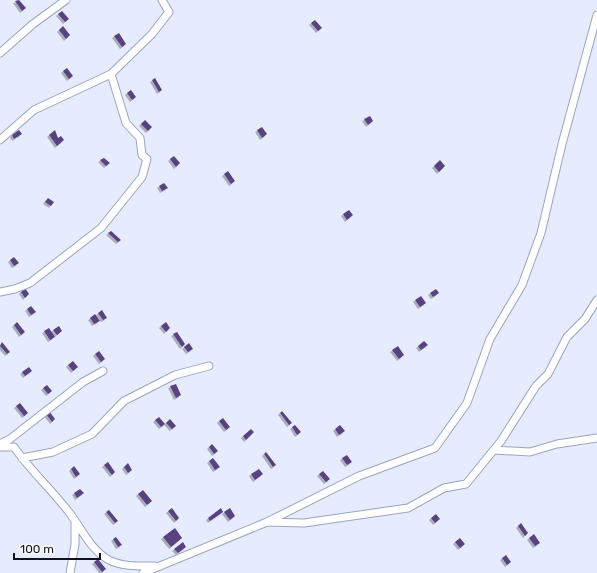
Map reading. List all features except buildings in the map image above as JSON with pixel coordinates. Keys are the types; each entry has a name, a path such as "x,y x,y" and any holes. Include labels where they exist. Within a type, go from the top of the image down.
{"street":[{"path":"0,53 33,24 66,0"},
{"path":"0,140 34,110 111,74 152,34 169,12 162,0"},
{"path":"143,573 160,570 267,522 359,476 435,448 467,402 490,339 522,285 541,233 562,144 597,15"},
{"path":"0,292 15,289 30,283 101,228 142,177 147,159 142,155 140,138 126,123 111,74"},
{"path":"267,522 304,523 408,508 444,488 466,484 494,450 536,386 548,374 567,337 585,319 597,300"},
{"path":"22,458 52,452 92,434 124,401 175,375 209,366"},
{"path":"0,444 10,439 83,382 103,371"},
{"path":"494,450 530,452 557,444 597,438"},
{"path":"0,447 14,447 76,522 96,549 109,560 132,566 160,570"},
{"path":"70,573 75,544 76,522"}]}
